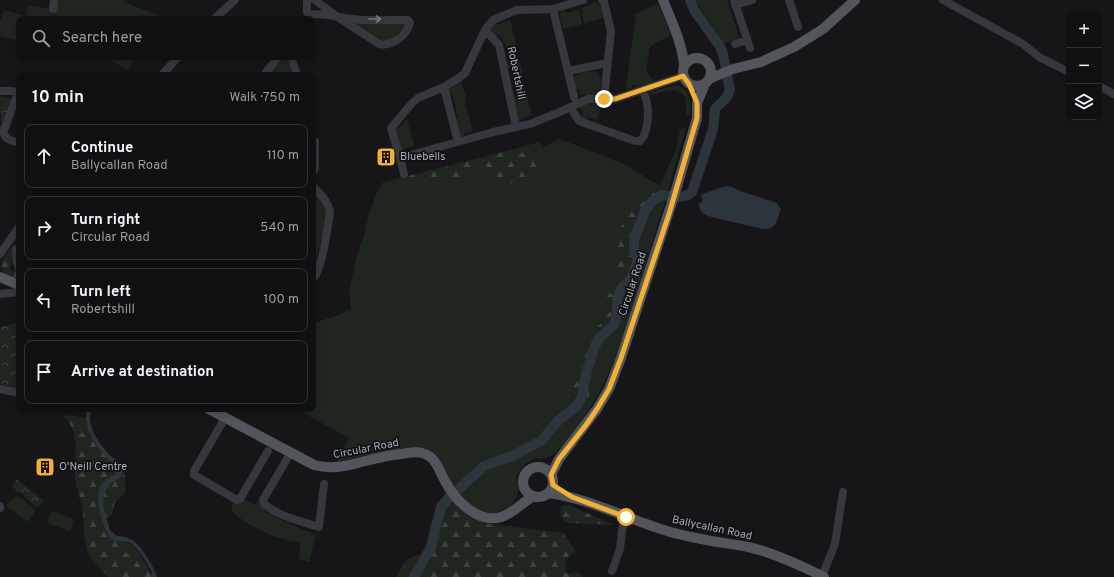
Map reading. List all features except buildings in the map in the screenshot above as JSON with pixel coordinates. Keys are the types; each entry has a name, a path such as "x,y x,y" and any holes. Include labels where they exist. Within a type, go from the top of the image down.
{"main road":[{"name":"Circular Road","path":"551,484 559,459 590,420 609,389 676,190 697,118 697,103 708,71 681,45 663,0"},
{"path":"708,71 698,86 685,75 692,60 708,71 731,69 761,62 794,47 823,29 854,0"},
{"name":"Circular Road","path":"681,45 685,75 697,103"},
{"path":"0,277 16,285"},
{"name":"Circular Road","path":"214,412 314,465 332,468 384,456 422,453 437,463 449,488 460,501 474,513 482,517 489,518 499,518 511,514 522,497 524,492 523,482 530,469 540,467 559,459"},
{"path":"524,486 530,494 539,497 551,484 548,471 540,467"},
{"name":"Ballycallan Road","path":"551,484 572,497 664,530 694,538 749,548 784,559 823,576"},
{"path":"511,514 526,500 534,496"}],"street":[{"path":"53,9 54,0"},
{"path":"217,16 235,0"},
{"path":"307,0 309,16"},
{"path":"311,16 316,14 336,16 354,19 408,20 410,23 404,34 393,42 384,45 379,44 336,16 315,0"},
{"path":"404,174 391,128 418,98 444,87 465,73 485,30 493,20 517,10 554,9 583,0"},
{"path":"602,0 604,2 611,31 604,99"},
{"path":"750,48 734,3 752,0"},
{"path":"790,0 798,27"},
{"path":"943,0 1023,44 1039,57 1066,70"},
{"path":"554,9 574,96"},
{"name":"Robertshill","path":"485,30 499,45 516,127"},
{"path":"735,44 747,40"},
{"path":"165,72 175,60"},
{"path":"266,72 276,60"},
{"path":"291,60 296,72"},
{"path":"568,71 607,63"},
{"path":"400,158 530,124 588,99 615,99 685,75"},
{"path":"444,87 458,142"},
{"path":"1102,88 1114,94"},
{"path":"574,113 579,121 635,141 640,141 644,137 647,109 647,102 642,90"},
{"path":"0,91 16,92"},
{"path":"16,98 5,128 2,131 7,140 16,142"},
{"path":"316,190 325,200 329,207 330,213 316,275"},
{"path":"0,254 16,231"},
{"path":"16,249 16,266"},
{"path":"0,294 16,292"},
{"path":"0,389 16,392"},
{"path":"225,418 194,471 194,475 236,500 240,499 267,450"},
{"path":"291,452 264,500 264,504 271,510 287,518 319,527 324,484"},
{"path":"823,576 835,544 842,492"},
{"path":"612,571 620,549 622,530 626,517"}],"shaded area":[{"path":"29,5 55,10 54,16 26,16"},
{"path":"4,10 26,16 16,16 16,40 0,36 0,22"},
{"path":"726,186 777,203 781,209 775,224 771,228 762,229 708,216 701,211 699,204 703,199 701,197 702,194"},
{"path":"87,412 92,412 90,421 99,441 112,457 123,464 124,472 121,477 110,484 105,492 103,501 110,530 117,536 123,536 132,540 139,546 147,557 157,577 151,577 152,572 135,547 127,542 112,539 105,528 100,513 98,497 99,490 104,482 116,474 117,468 94,442 87,426"}],"green space":[{"path":"57,0 125,0 124,2 160,16 54,16"},
{"path":"695,0 727,0 739,37 724,44"},
{"path":"593,1 599,5 604,18 584,23 581,8 593,4"},
{"path":"658,3 671,35 650,46 646,71 654,81 636,87 635,84 632,85 632,88 627,90 626,85 636,14"},
{"path":"579,9 582,24 563,29 559,13 565,10 567,13"},
{"path":"510,20 522,71 522,79 532,115 521,119 521,122 519,121 511,98 516,96 510,68 506,69 505,63 509,62 504,40 499,36 497,37 492,30 492,26 495,22 497,25"},
{"path":"350,22 407,22 402,33 399,32 392,41 381,42"},
{"path":"110,60 134,60 127,69"},
{"path":"278,60 287,60 292,72 268,72"},
{"path":"594,71 599,73 601,80 600,92 593,95 580,95 579,89 575,90 574,87 574,77 585,72"},
{"path":"461,82 466,96 465,103 473,131 464,134 464,136 461,136 455,119 458,118 452,93 449,94 448,90"},
{"path":"675,85 684,89 689,96 690,115 686,115 686,98 678,92 664,91 649,96 650,92"},
{"path":"0,96 11,99 3,126 1,127"},
{"path":"586,103 603,103 597,120 589,117 586,122 580,117 583,113 579,107"},
{"path":"407,119 414,144 413,146 403,149 404,152 401,153 395,127 396,126 399,128"},
{"path":"686,127 631,313 606,379 589,410 563,445 547,458 535,458 524,465 520,470 517,478 518,492 514,502 502,511 487,515 461,499 424,450 335,466 349,438 301,412 316,412 316,322 339,315 351,309 349,293 356,258 364,235 368,217 377,192 383,182 501,153 539,142 544,147 560,139 624,164 660,186 676,149 680,130"},
{"path":"511,150 531,152 540,159 542,171 536,179 525,183 508,183 482,170 433,184 408,176"},
{"path":"649,191 657,194 645,207 635,230 632,249 634,289 614,303 614,329 595,339 590,352 592,362 591,391 577,418 570,419 550,440 530,452 494,468 489,476 484,476 488,461 517,447 526,447 543,432 545,421 563,403 570,392 582,361 580,357 598,326 604,321 607,311 603,304 606,297 617,287 624,272 617,269 614,265 613,235 619,231 631,207 628,201"},
{"path":"316,193 323,199 327,215 316,261"},
{"path":"11,248 14,248 14,260 10,267 11,271 16,269 16,280 4,274 1,267 3,259"},
{"path":"16,324 16,389 0,384 0,327"},
{"path":"68,415 86,418 91,435 100,450 125,476 125,493 115,502 112,515 104,520 112,538 128,543 135,548 144,560 152,577 108,577 88,554 82,509 75,479 74,436 69,422 63,416"},
{"path":"17,479 44,501 37,508 21,492 19,493 11,486"},
{"path":"447,490 465,511 483,523 563,533 576,552 565,559 566,574 577,572 583,577 396,577 407,559 420,555 433,548 434,533 429,528 438,506"},
{"path":"18,496 34,508 35,512 27,522 6,506"},
{"path":"243,499 255,505 257,502 265,507 263,510 269,514 316,535 309,562 299,559 300,542 281,539 263,532 231,511 233,501"},
{"path":"562,505 569,505 614,525 568,523 561,516"},
{"path":"52,511 74,519 70,531 47,523"}],"waterway":[{"path":"414,577 431,547 441,507 447,500 484,466 512,456 541,441 558,421 577,406 581,399 594,348 599,338 613,326 616,320 618,296 632,277 638,259 634,250 634,240 644,213 651,202 662,195 681,197 692,192 713,129 715,109 727,97 730,90 723,54 719,45 694,10 690,0"}],"place":[{"name":"Bluebells","path":"386,157"},
{"name":"O'Neill Centre","path":"45,467"}],"route":[{"path":"604,99 615,99 683,76 689,84 697,103 697,118 676,190 621,358 609,389 586,425 559,459 551,475 553,485 572,497 626,517"}]}
